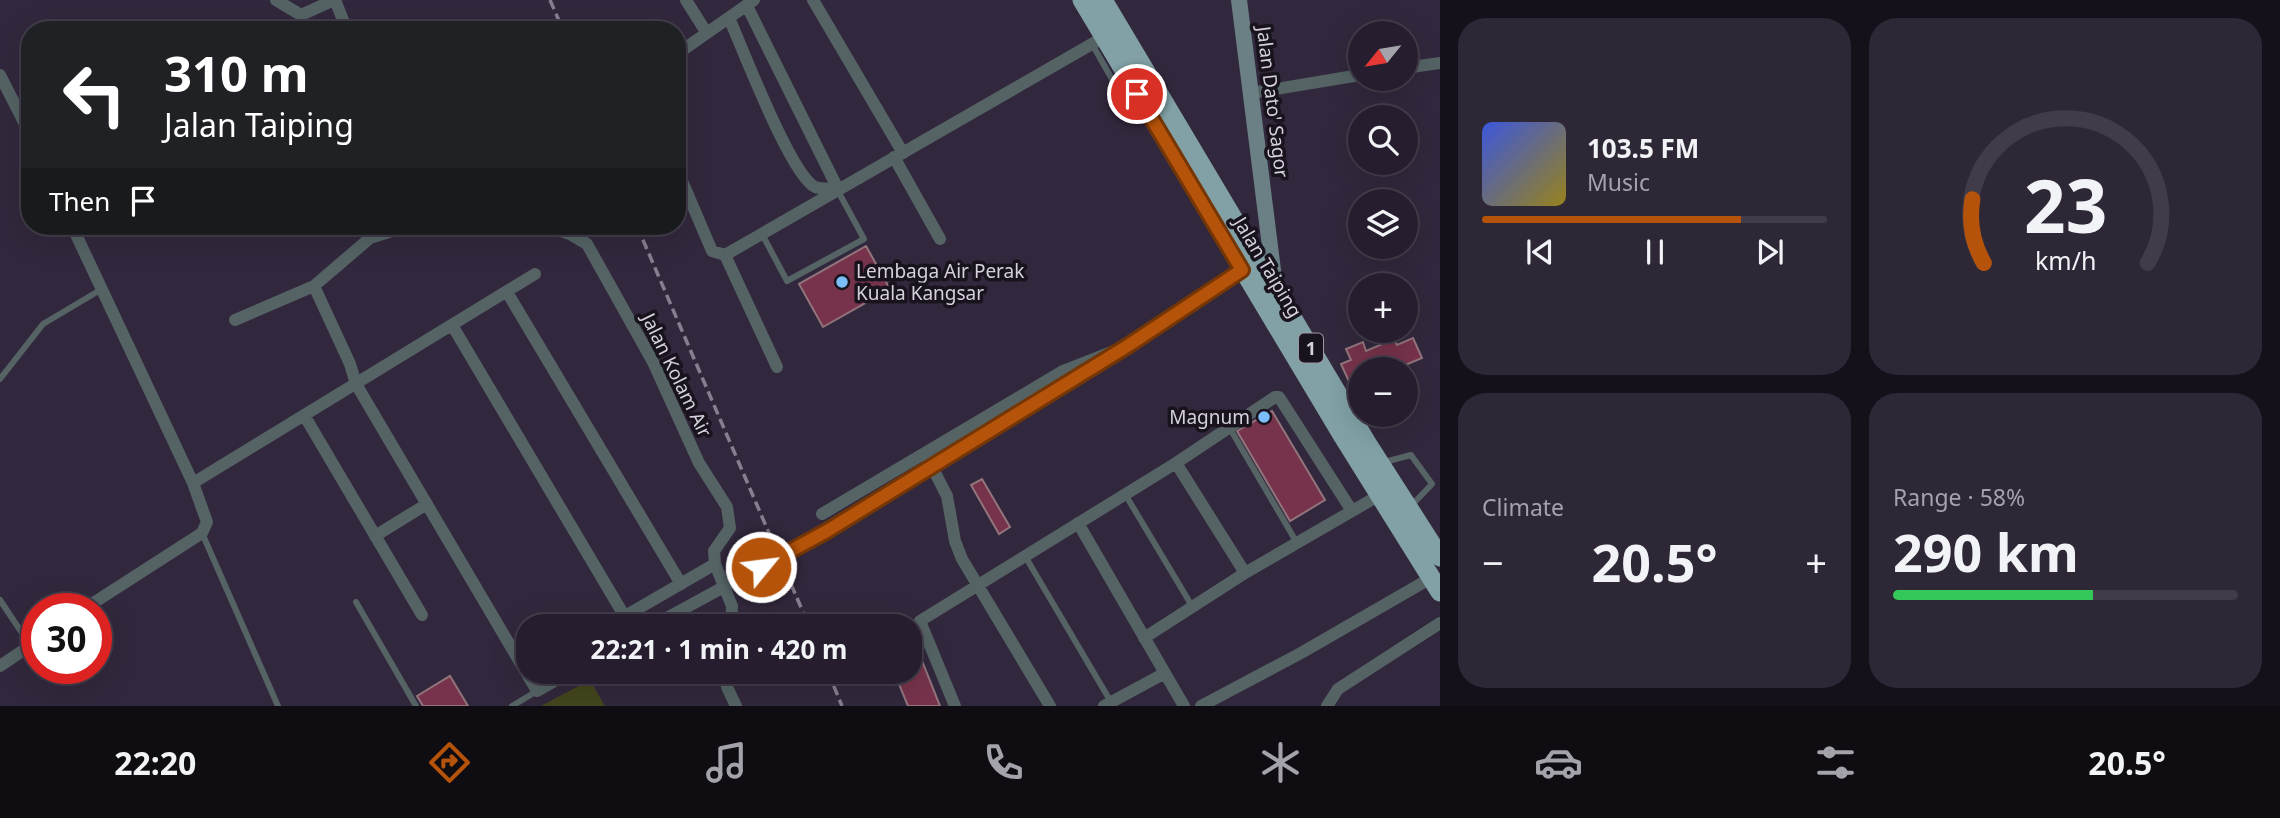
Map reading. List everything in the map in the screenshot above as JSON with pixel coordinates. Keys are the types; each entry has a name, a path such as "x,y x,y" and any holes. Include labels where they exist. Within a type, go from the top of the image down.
{"highway":[{"name":"Jalan Taiping","path":"1082,0 1098,40 1137,94 1242,270 1387,491 1436,585"},
{"name":"Jalan Taiping","path":"1102,0 1380,463 1387,491 1409,509 1440,557"},
{"path":"1098,40 1106,20 1102,0"},
{"path":"1242,234 1242,270"}],"main road":[{"name":"Jalan Dato' Sagor","path":"1239,0 1276,292"}],"street":[{"path":"276,0 301,15 335,0 343,21"},
{"path":"686,0 706,32"},
{"path":"813,0 898,155 940,239"},
{"path":"686,47 751,3 838,189"},
{"path":"729,18 803,176 816,187 838,189"},
{"path":"725,256 1098,40"},
{"path":"1418,66 1440,63"},
{"path":"0,75 21,116"},
{"path":"1252,93 1348,77"},
{"path":"686,190 712,251 725,256 777,367"},
{"path":"76,235 193,483 207,522 202,533 109,593"},
{"path":"235,320 314,286 370,237 377,235"},
{"name":"Jalan Kolam Air","path":"572,235 587,244 653,362 699,463 727,507 730,528 714,551 715,564"},
{"path":"674,614 827,531 1129,345 1242,270"},
{"path":"193,483 536,274"},
{"path":"314,286 350,364 356,384 516,653"},
{"path":"507,292 681,584"},
{"path":"453,325 623,614"},
{"path":"822,514 1063,371 1129,345"},
{"path":"955,706 920,621 1279,397 1352,511"},
{"path":"304,415 422,615"},
{"path":"925,453 947,496 955,541 1049,706"},
{"path":"1176,463 1245,573"},
{"path":"1144,638 1245,573 1387,491"},
{"path":"375,536 427,504"},
{"path":"1078,523 1184,706"},
{"path":"630,614 715,564 732,606 732,614"},
{"path":"1201,706 1436,585"},
{"path":"1327,706 1338,688 1440,623"},
{"path":"0,666 21,652"},
{"path":"1108,704 1165,673"},
{"path":"533,684 537,691 549,684"},
{"path":"727,684 736,706"}],"lane":[{"path":"762,234 787,281 864,239 838,189"},
{"path":"0,379 43,324 102,289"},
{"path":"1229,427 1297,542"},
{"path":"1380,463 1412,455 1432,484 1409,509"},
{"path":"1125,494 1192,606"},
{"path":"202,533 278,706"},
{"path":"1025,555 1108,704"},
{"path":"0,600 21,627"},
{"path":"356,602 415,706"},
{"path":"512,706 537,691"}],"green space":[{"path":"582,684 592,684 605,706 541,706"}],"building":[{"path":"866,246 890,289 823,327 799,284"},
{"path":"1361,343 1363,343 1366,351 1385,343 1415,343 1422,358 1350,357 1346,349"},
{"path":"1348,361 1348,379 1341,364"},
{"path":"1272,411 1325,500 1290,521 1237,431"},
{"path":"982,479 1010,527 999,534 971,485"},
{"path":"922,661 940,706 908,706 899,684 922,684"},
{"path":"450,676 468,706 423,706 417,696"}],"railway":[{"path":"550,0 559,21"},
{"path":"641,235 804,614"},
{"path":"833,684 842,706"}],"place":[{"name":"Lembaga Air Perak Kuala Kangsar","path":"842,282"},
{"name":"Magnum","path":"1264,417"}],"route":[{"path":"761,567 827,531 1129,345 1242,270 1137,94"}]}
